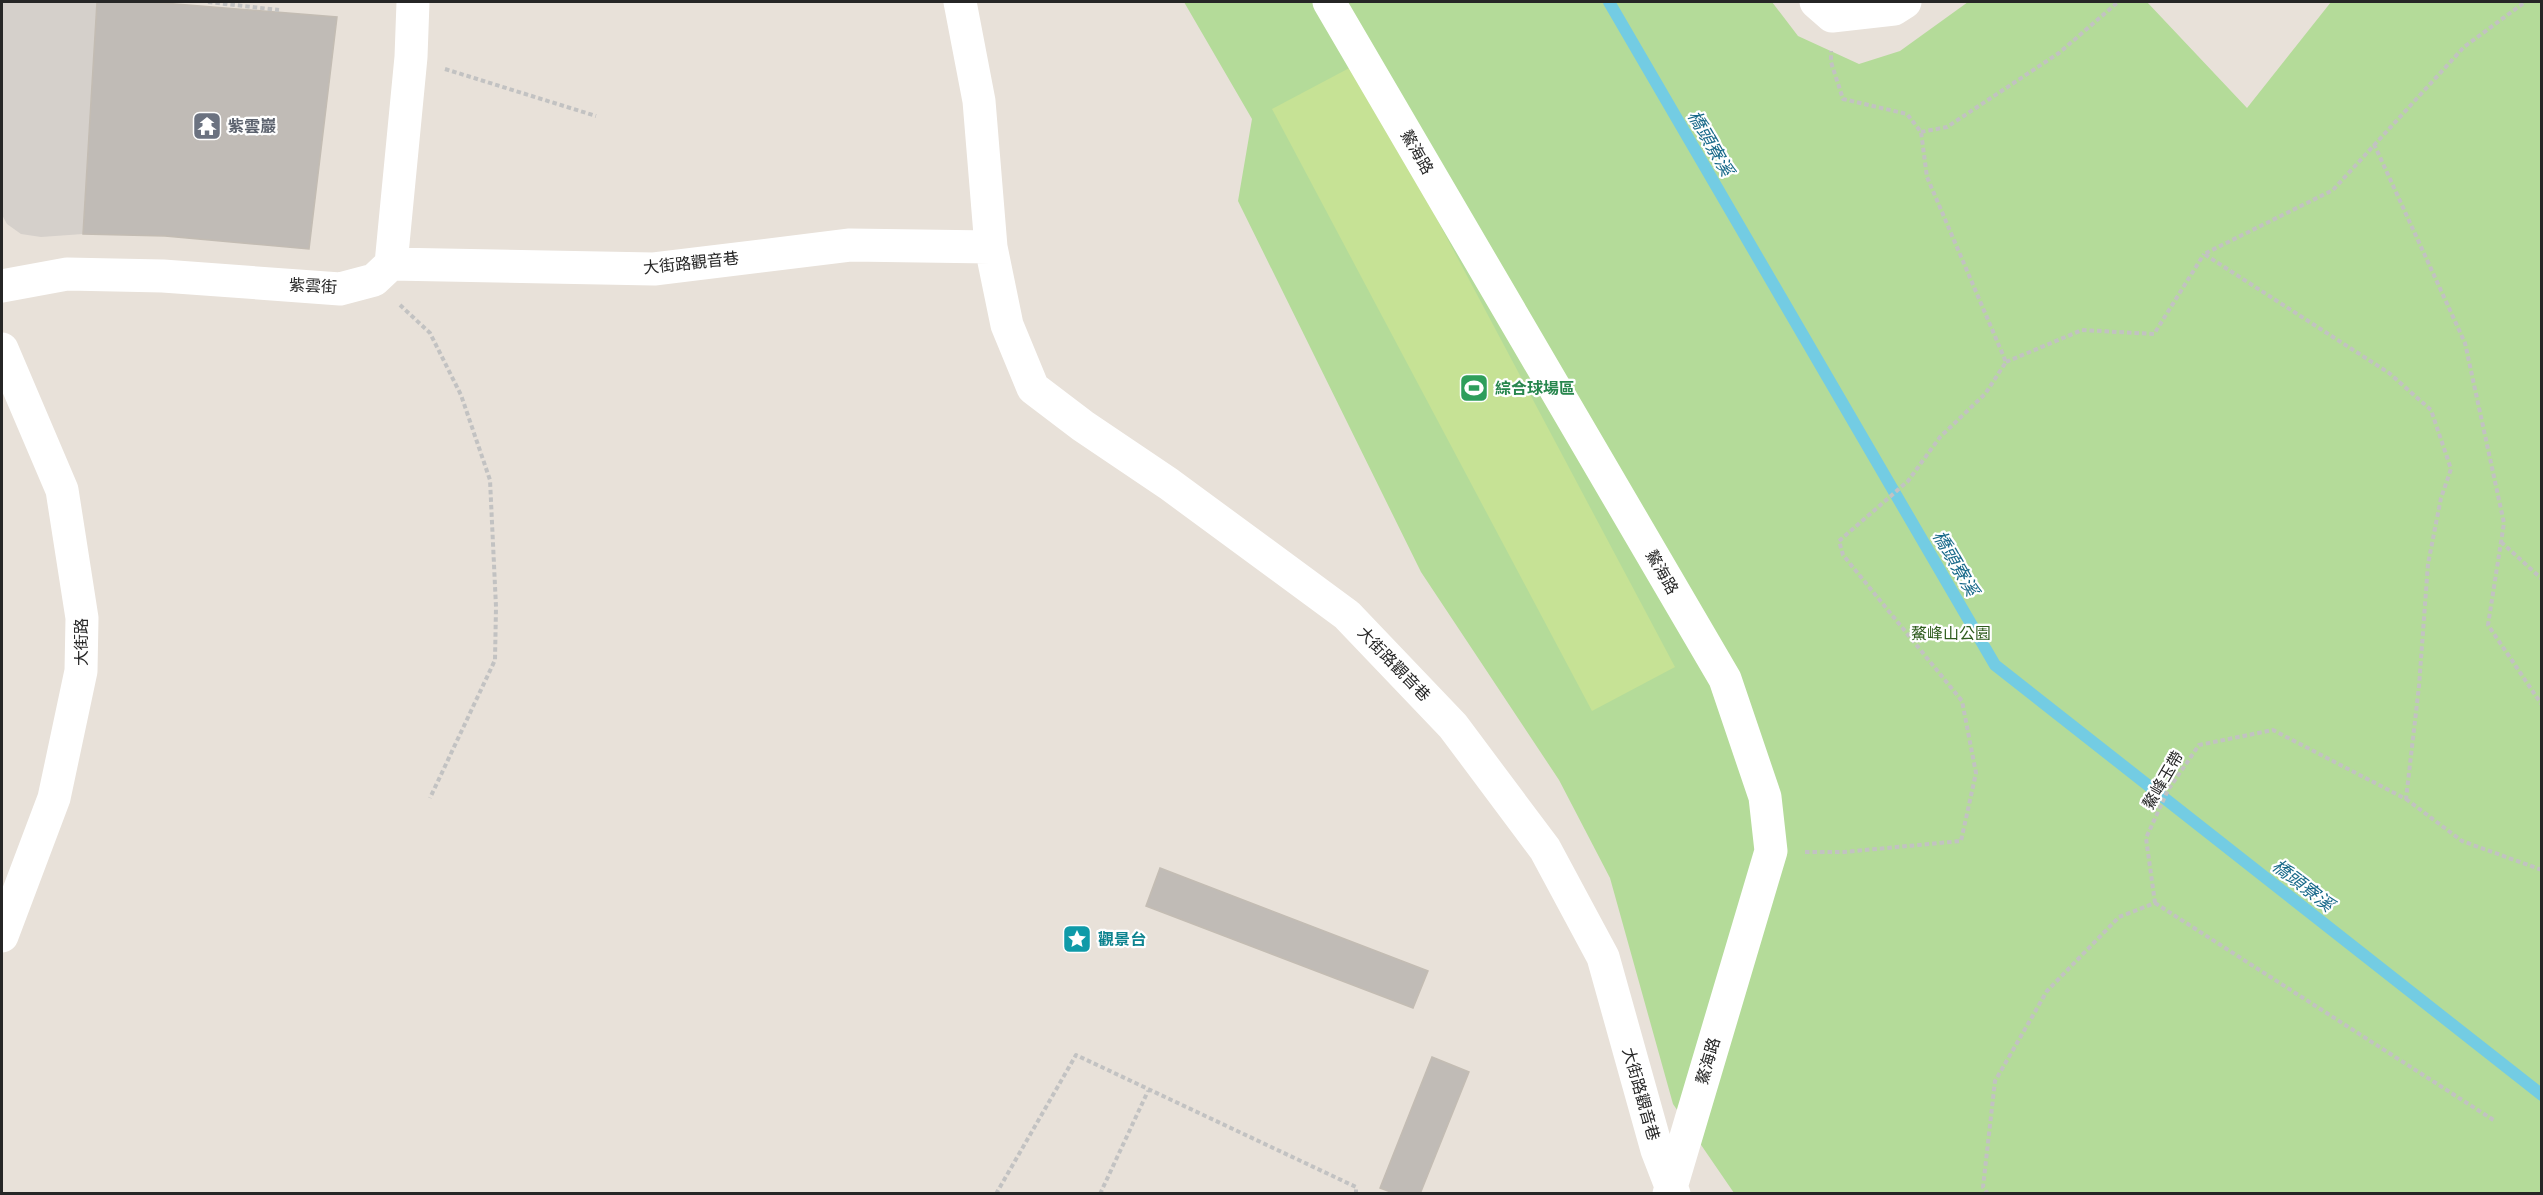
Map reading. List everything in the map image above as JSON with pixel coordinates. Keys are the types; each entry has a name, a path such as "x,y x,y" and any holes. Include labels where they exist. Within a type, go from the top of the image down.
{"street":[{"path":"382,272 411,57 413,2"},
{"name":"大街路觀音巷","path":"960,2 979,101 991,247 1007,325 1033,388 1083,426 1169,484 1347,615 1453,726 1545,849 1603,957 1671,1192"},
{"name":"鰲海路","path":"1329,2 1725,679 1765,798 1771,851 1671,1192"},
{"path":"1824,9 1894,9 1905,2"},
{"name":"大街路觀音巷","path":"382,272 654,269 850,245 991,247"},
{"name":"紫雲街","path":"2,286 67,274 163,276 339,289 382,272"},
{"name":"大街路","path":"2,349 62,490 82,618 81,671 54,798 10,892 2,936"}],"path":[{"path":"208,2 279,10"},
{"path":"1921,132 1947,127 2050,59 2118,2"},
{"path":"1771,851 1844,852 1961,841 1976,774 1962,701 1843,555 1839,541 1908,481 1940,437 1985,394 2006,362 2082,330 2154,334 2204,254 2333,190 2464,47 2525,2"},
{"path":"1824,9 1831,62 1843,99 1907,114 1921,132 1927,177 2006,362"},
{"path":"411,57 475,80 596,116"},
{"path":"2374,144 2465,343 2504,523 2488,625 2541,705"},
{"path":"2204,254 2390,373 2431,410 2451,469 2441,498 2428,564 2419,686 2406,799 2462,841 2541,870"},
{"path":"382,272 430,333 461,395 490,480 496,607 495,660 430,798"},
{"path":"2500,541 2541,579"},
{"name":"鰲峰玉帶","path":"2155,903 2146,838 2168,790 2199,745 2273,730 2406,799"},
{"path":"1988,1194 1983,1187 1995,1081 2047,991 2119,917 2155,903 2495,1120"},
{"path":"996,1194 1076,1055 1148,1091 1356,1187 1356,1194"},
{"path":"1100,1194 1148,1091"}],"green space":[{"name":"鰲峰山公園","path":"1184,2 1772,2 1798,36 1859,64 1900,51 1968,2 2147,2 2247,108 2331,2 2541,2 2541,1193 1734,1193 1673,1104 1610,878 1559,780 1421,572 1238,201 1252,119"},
{"name":"綜合球場區","path":"1355,65 1675,667 1592,711 1272,109"}],"shaded area":[{"path":"2,2 97,2 83,234 41,237 21,234 7,224 2,215"}],"building":[{"name":"紫雲巖","path":"97,2 151,2 337,17 309,249 165,236 83,234"},
{"path":"1160,868 1428,971 1413,1008 1146,906"},
{"path":"1432,1057 1469,1072 1420,1194 1396,1194 1380,1188"}],"waterway":[{"name":"橋頭寮溪","path":"1609,2 1995,665 2542,1095"}],"place":[{"name":"紫雲巖","path":"207,126"},
{"name":"綜合球場區","path":"1474,388"},
{"name":"觀景台","path":"1077,939"}]}
